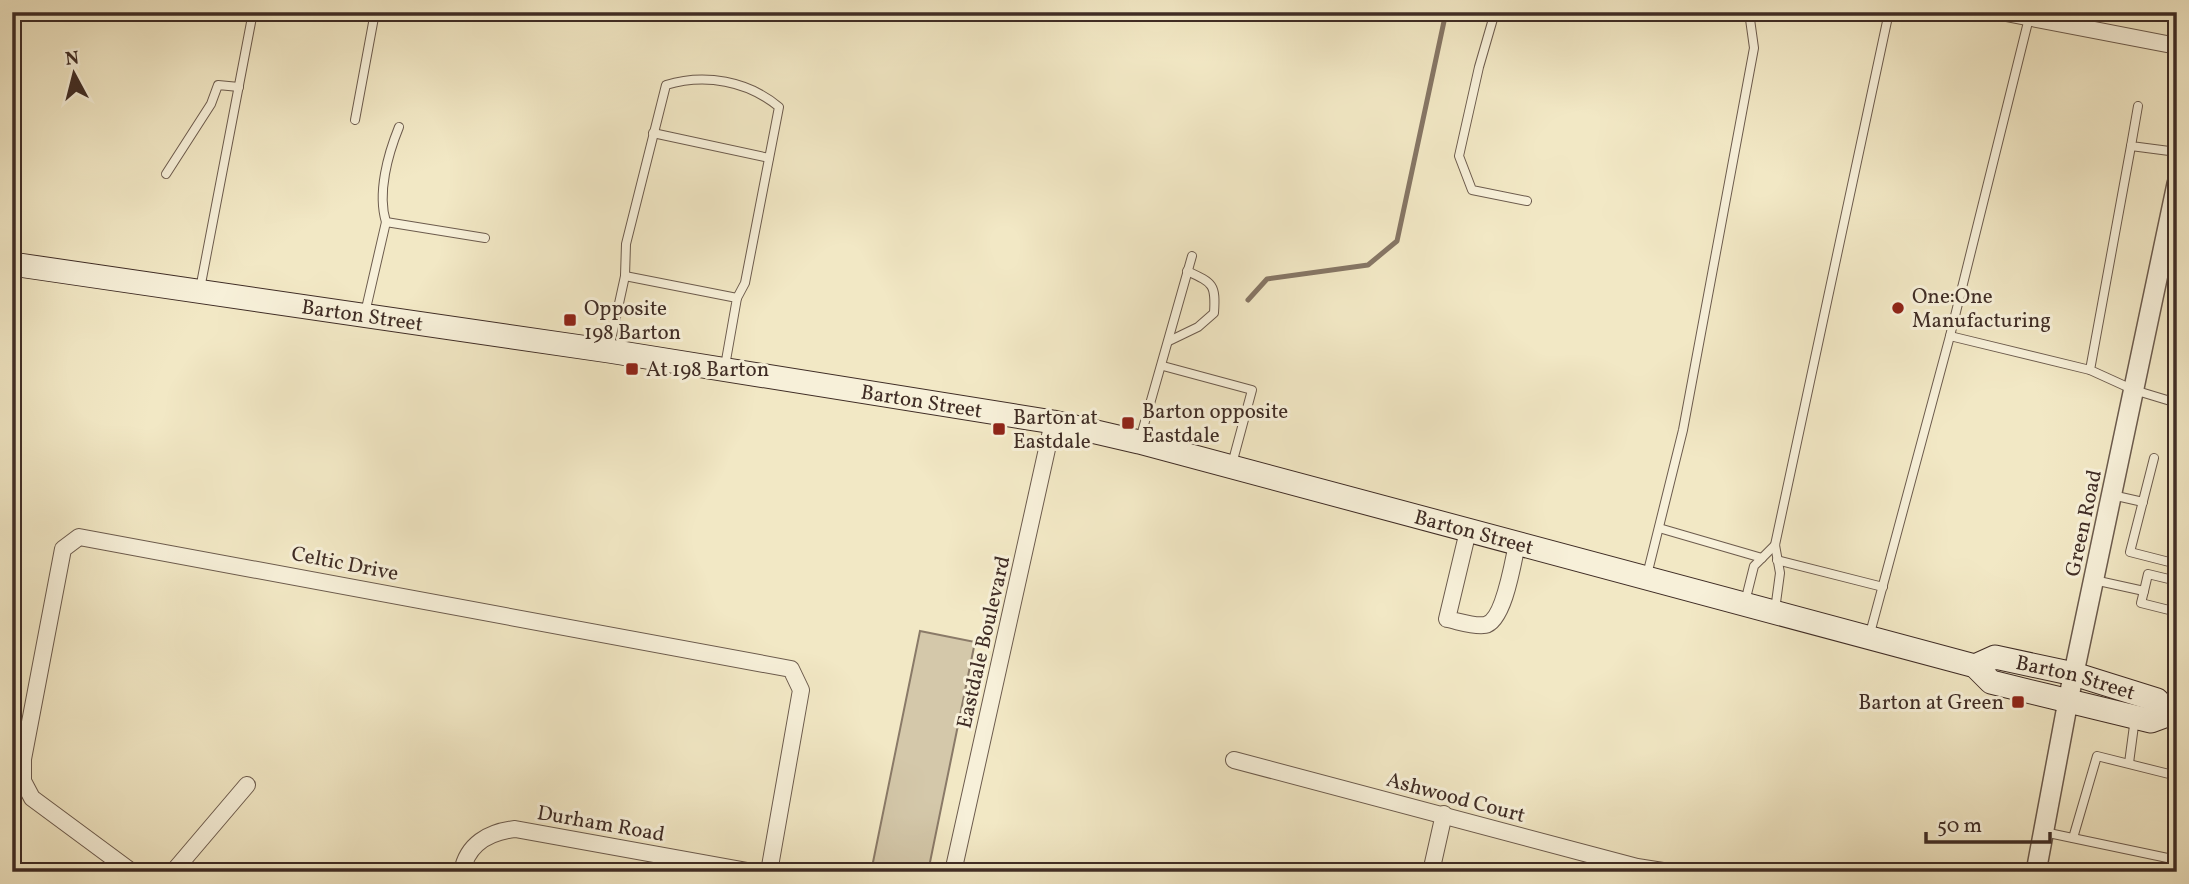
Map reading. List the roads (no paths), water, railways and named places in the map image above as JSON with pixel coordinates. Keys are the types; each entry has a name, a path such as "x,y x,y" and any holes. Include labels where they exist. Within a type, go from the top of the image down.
{"main road":[{"name":"Barton Street","path":"12,264 609,351 1053,422 1232,466 1975,666 1992,682 2151,721 2173,715"},
{"name":"Barton Street","path":"1975,666 1995,657 2074,674 2157,700 2173,715"}],"street":[{"path":"2001,12 2177,46"},
{"name":"Green Road","path":"2036,872 2068,701 2177,184"},
{"name":"Eastdale Boulevard","path":"953,872 1053,422"},
{"path":"1468,531 1447,619 1482,625 1491,623 1500,612 1517,544"},
{"name":"Celtic Drive","path":"132,872 32,798 23,782 23,759 63,549 79,537 791,669 801,690 769,872"},
{"name":"Ashwood Court","path":"1234,760 1637,867 1669,872"},
{"path":"173,872 247,785"},
{"path":"1431,872 1444,814"},
{"name":"Durham Road","path":"462,872 465,859 483,837 495,831 515,829 753,872"}],"lane":[{"path":"199,292 253,12"},
{"path":"355,120 375,12"},
{"path":"1495,12 1479,67 1459,156 1472,190 1527,201"},
{"path":"1647,578 1684,430 1754,48 1749,12"},
{"path":"1774,612 1780,573 1775,545 1889,12"},
{"path":"1869,638 1950,336 2029,18"},
{"path":"609,351 625,276 626,244 666,85 684,80 727,82 762,93 779,107 745,283 737,298 725,369"},
{"path":"166,174 211,104 218,85 239,87"},
{"path":"2090,370 2138,106"},
{"path":"364,316 386,222 381,206 391,146 399,127"},
{"path":"653,133 769,158"},
{"path":"2131,146 2177,152"},
{"path":"386,222 485,238"},
{"path":"1139,442 1163,366 1192,256"},
{"path":"1169,341 1198,327 1214,313 1215,291 1209,282 1187,271"},
{"path":"625,276 737,298"},
{"path":"1950,336 2090,370 2134,390 2177,402"},
{"path":"1163,366 1252,390 1232,466"},
{"path":"2154,458 2130,552 2177,564"},
{"path":"2112,495 2143,502"},
{"path":"1659,528 1762,558"},
{"path":"1744,604 1754,566 1775,545"},
{"path":"1777,560 1883,587"},
{"path":"2172,608 2141,603 2148,574 2176,583"},
{"path":"2094,580 2144,591"},
{"path":"2129,763 2135,717"},
{"path":"2073,838 2097,756 2177,776"},
{"path":"2043,832 2177,860"}],"waterway":[{"path":"1248,300 1267,279 1368,265 1397,241 1446,12"}],"place":[{"name":"One:One Manufacturing","path":"1898,308"},
{"name":"Opposite 198 Barton","path":"570,320"},
{"name":"At 198 Barton","path":"632,369"},
{"name":"Barton opposite Eastdale","path":"1128,423"},
{"name":"Barton at Eastdale","path":"999,429"},
{"name":"Barton at Green","path":"2018,702"}]}
